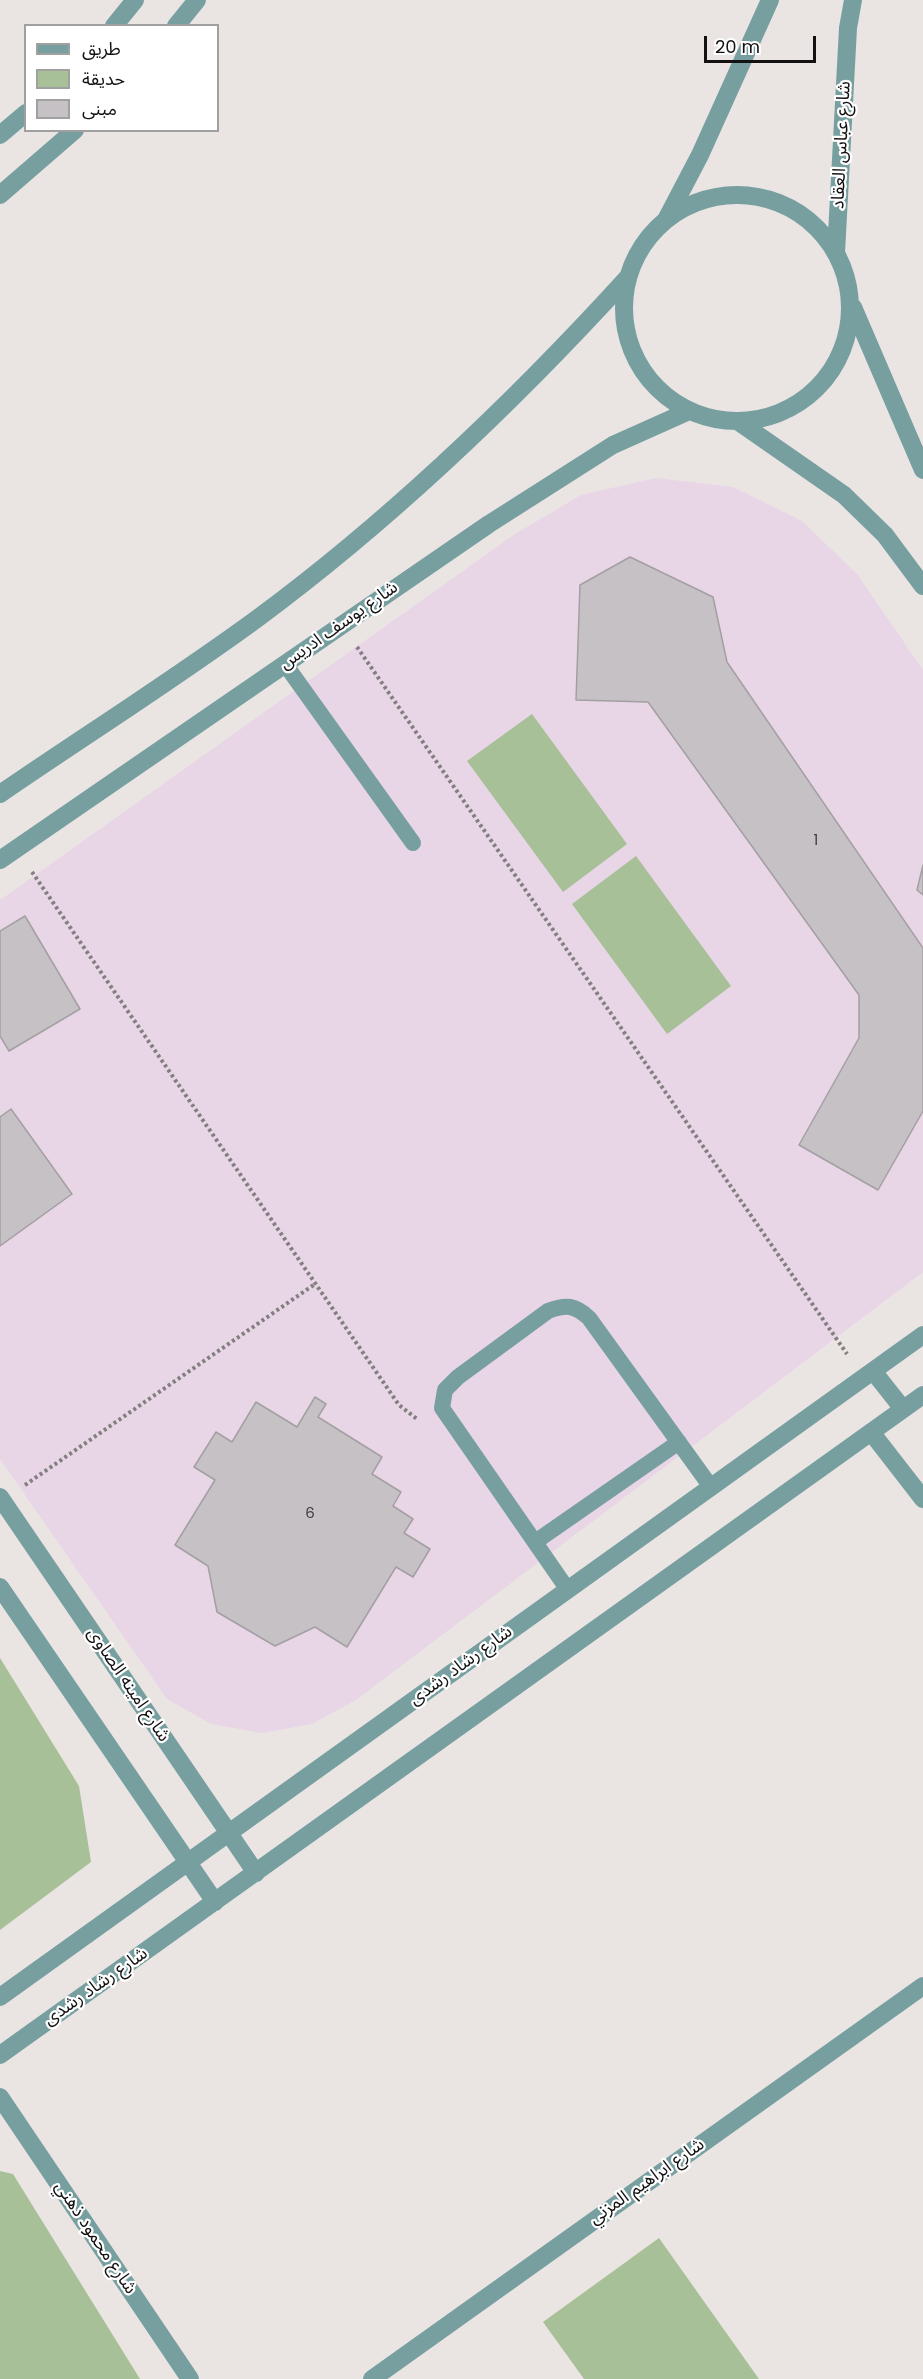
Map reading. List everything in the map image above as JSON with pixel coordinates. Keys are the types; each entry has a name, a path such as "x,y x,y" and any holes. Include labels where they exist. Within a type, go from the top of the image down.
{"street":[{"path":"116,24 135,0"},
{"path":"178,24 197,0"},
{"path":"668,218 710,134 770,0"},
{"name":"شارع عباس العقاد","path":"836,255 848,28 853,0"},
{"path":"0,135 24,116"},
{"path":"0,195 73,132"},
{"path":"736,194 772,199 805,216 831,243 836,255 847,280 849,298 850,325 843,351 824,381 812,394 790,409 766,418 739,422 714,419 689,411 667,397 644,373 630,343 624,310 628,278 637,255 650,235 668,218 699,200 736,194"},
{"path":"0,794 258,618 360,537 457,452 550,363 628,278"},
{"path":"849,298 923,470"},
{"name":"شارع يوسف ادريس","path":"0,860 489,524 613,445 689,411"},
{"path":"739,422 844,495 885,535 923,586"},
{"name":"شارع رشاد رشدى","path":"0,1997 923,1335"},
{"path":"868,1374 903,1409"},
{"name":"شارع رشاد رشدى","path":"0,2055 923,1395"},
{"path":"872,1432 923,1499"},
{"name":"شارع امينه الصاوى","path":"1,1498 256,1873"},
{"path":"0,1587 215,1902"},
{"name":"شارع ابراهيم المزني","path":"372,2379 923,1986"},
{"name":"شارع محمود ذهني","path":"0,2097 190,2379"}],"lane":[{"path":"285,664 413,843"},
{"path":"568,1590 442,1408 445,1390 458,1377 539,1317 563,1305 578,1308 589,1318 711,1487"},
{"path":"535,1542 679,1442"}],"path":[{"path":"341,625 868,1374"},
{"path":"16,849 399,1406 417,1420 429,1425 452,1425"},
{"path":"1,1498 315,1284"}],"shaded area":[{"path":"656,478 733,487 802,521 857,574 923,670 923,1272 356,1700 312,1724 262,1733 211,1724 167,1699 0,1459 0,900 515,534 581,495"}],"green space":[{"path":"532,714 627,844 563,892 467,761"},
{"path":"636,856 731,986 667,1034 572,904"},
{"path":"0,1658 79,1786 91,1862 0,1930"},
{"path":"0,2171 13,2174 140,2379 0,2379"},
{"path":"659,2238 759,2379 584,2379 543,2322"}],"building":[{"path":"630,557 713,597 727,662 923,948 923,1111 878,1190 799,1145 859,1038 859,995 648,702 576,700 580,585"},
{"path":"923,865 923,895 917,890"},
{"path":"25,916 80,1009 9,1051 0,1036 0,931"},
{"path":"11,1109 72,1194 0,1246 0,1117"},
{"path":"315,1397 326,1404 318,1417 382,1457 372,1474 401,1492 393,1506 413,1519 404,1533 430,1549 413,1577 396,1567 347,1647 315,1627 275,1646 217,1612 208,1566 175,1545 215,1480 194,1467 216,1432 232,1442 256,1402 297,1427"}]}
